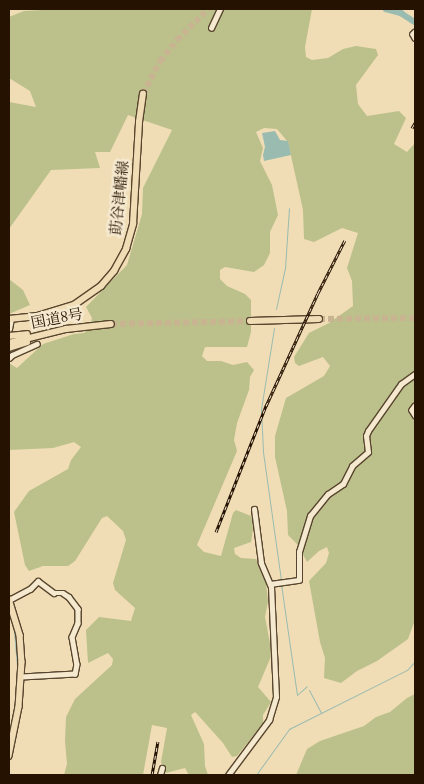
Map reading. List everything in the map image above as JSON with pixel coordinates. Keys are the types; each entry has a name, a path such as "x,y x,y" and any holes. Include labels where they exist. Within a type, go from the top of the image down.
{"highway":[{"path":"250,321 319,319"},
{"name":"国道8号","path":"9,343 46,333 111,324"},
{"path":"9,348 76,328"},
{"path":"9,336 46,333"}],"main road":[{"name":"莇谷津幡線","path":"10,319 38,316 74,305 101,286 114,270 126,249 132,224 139,122 143,94"},
{"path":"9,600 20,635 22,677 14,735 9,756"}],"street":[{"path":"210,28 220,9"},
{"path":"415,32 413,34 415,38"},
{"path":"9,329 10,319"},
{"path":"9,358 37,344"},
{"path":"270,584 299,580 299,552 310,516 328,494 343,484 352,466 368,452 366,436 368,430 401,384 415,374"},
{"path":"415,406 412,410 415,415"},
{"path":"228,775 272,715 276,686 270,584 261,563 254,509"},
{"path":"9,600 30,590 38,581 54,593 64,593 78,609 78,623 72,637 77,672 60,676 22,677"},
{"path":"160,775 162,768"}],"green space":[{"path":"60,9 312,9 305,47 306,57 312,60 328,58 343,49 356,46 376,49 378,55 356,85 358,104 367,116 399,111 406,118 394,144 407,152 415,143 415,620 408,639 341,683 324,678 325,658 320,642 309,581 326,563 329,553 327,547 319,551 307,562 297,544 288,535 287,511 275,457 275,436 286,398 324,376 330,366 323,357 299,366 295,363 294,357 309,333 329,323 353,306 352,281 347,268 358,233 342,228 314,242 304,239 303,210 288,142 277,129 264,128 256,132 263,148 260,161 272,185 278,215 270,232 270,253 264,265 254,272 225,267 220,270 220,279 227,286 245,294 251,300 251,332 247,347 205,347 202,356 207,361 221,361 233,365 247,362 254,370 250,377 249,390 237,423 234,440 237,451 197,545 204,552 221,556 233,513 236,510 251,516 254,523 251,542 234,548 235,554 241,558 256,559 266,583 268,601 265,617 272,654 258,687 271,702 263,715 263,723 237,756 232,757 223,743 197,714 195,712 191,715 204,744 205,766 208,775 189,775 185,768 166,773 161,762 167,728 152,725 143,775 64,775 67,764 65,741 66,717 75,699 112,665 113,659 108,653 88,663 86,630 99,617 131,621 135,608 115,590 113,583 126,540 123,531 107,516 102,518 75,561 68,566 43,566 29,571 25,565 14,512 29,491 68,469 71,460 81,447 74,442 53,448 9,450 9,363 17,368 43,344 74,334 84,333 90,326 92,318 86,307 127,265 142,214 143,188 172,130 128,115 110,152 95,152 100,168 51,170 9,229 9,102 36,107 30,91 9,78 9,17 24,11"},
{"path":"9,279 23,290 30,305 9,314"},
{"path":"415,694 415,775 296,775 307,749 320,741 364,726 376,717 390,712"}],"water":[{"path":"275,131 280,140 288,141 291,155 264,161 265,147 262,133"}],"waterway":[{"path":"386,9 401,13 415,22"},
{"path":"276,309 285,268 289,208"},
{"path":"274,328 261,409 263,452 281,580"},
{"path":"281,584 297,695 307,686"},
{"path":"9,612 14,631 18,678 12,729"},
{"path":"256,775 289,729 407,670 415,661"},
{"path":"309,690 321,713"}],"tunnel":[{"path":"143,94 160,61 177,40 208,9"},
{"path":"319,319 415,318"},
{"path":"111,324 250,321"}],"railway":[{"path":"412,128 415,123"},
{"path":"216,532 266,406 318,293 345,240"},
{"path":"152,775 158,742"}]}
